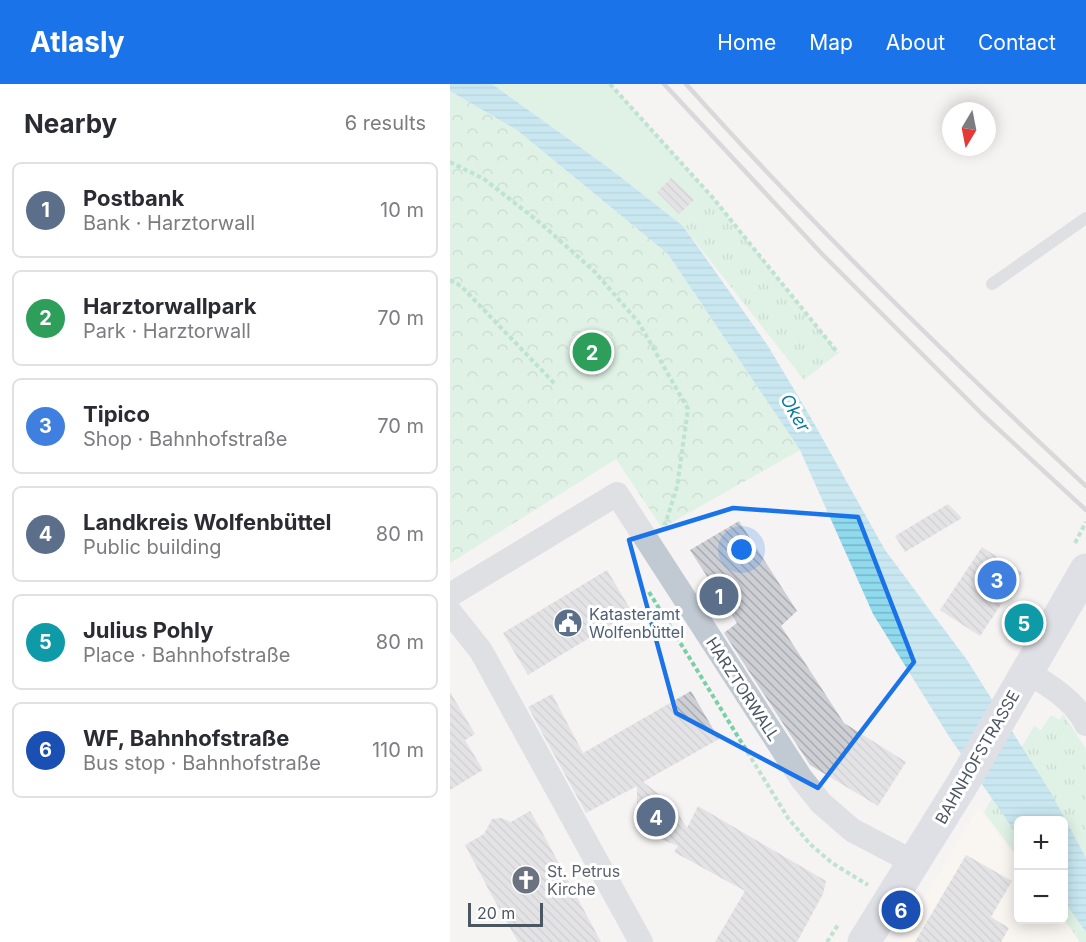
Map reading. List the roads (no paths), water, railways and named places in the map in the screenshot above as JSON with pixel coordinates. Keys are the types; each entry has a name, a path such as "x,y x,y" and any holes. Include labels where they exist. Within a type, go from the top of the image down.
{"street":[{"name":"HARZTORWALL","path":"450,595 617,494 801,778 821,803 852,830 913,862"},
{"name":"BAHNHOFSTRASSE","path":"864,942 963,783 1086,570"},
{"path":"450,612 481,651 641,942"},
{"path":"1027,672 1050,686 1081,713 1086,724"}],"lane":[{"path":"992,284 1086,218"}],"water":[{"name":"Oker","path":"450,84 492,84 609,168 683,226 768,346 885,550 967,660 1063,816 1014,816 1014,830 950,738 873,614 800,450 668,254 517,130 450,91"},
{"path":"1068,825 1086,858 1086,932 1068,907"}],"railway":[{"path":"664,84 822,254 983,415 1086,510"},
{"path":"686,84 782,188 882,290 1086,486"}],"place":[{"name":"Harztorwallpark","path":"592,352"},
{"name":"Tipico","path":"997,580"},
{"name":"Postbank","path":"719,596"},
{"name":"Katasteramt Wolfenbüttel","path":"568,623"},
{"name":"Julius Pohly","path":"1024,623"},
{"name":"Landkreis Wolfenbüttel","path":"656,817"},
{"name":"St. Petrus Kirche","path":"526,880"},
{"name":"WF, Bahnhofstraße","path":"901,910"}]}
